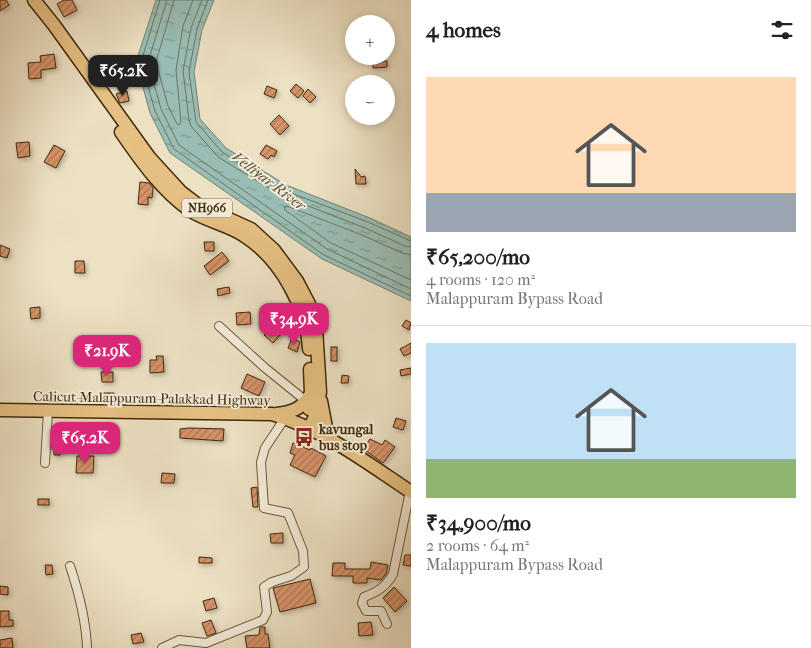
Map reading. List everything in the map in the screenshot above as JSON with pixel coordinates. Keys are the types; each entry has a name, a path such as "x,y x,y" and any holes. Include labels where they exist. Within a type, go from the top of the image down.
{"highway":[{"name":"NH966","path":"24,0 46,27 142,163 175,198 194,212 246,236 268,256 289,285 301,307 305,322 309,341 312,395 328,438"},
{"name":"NH966","path":"34,0 54,24 149,157 181,192 198,205 251,229 274,250 297,281 312,312 316,328 312,395 305,426"},
{"path":"278,416 293,412 312,395"},
{"name":"Calicut-Malappuram-Palakkad Highway","path":"0,410 278,416 305,426 328,438 411,492"}],"street":[{"path":"220,326 264,367 312,395"},
{"path":"45,463 48,411"},
{"path":"162,648 179,640 206,643 263,620 267,612 264,586 291,576 304,567 303,551 288,513 264,508 261,462 278,416"},
{"path":"386,624 381,611 366,611 362,603 364,597 376,593 388,584 393,574 411,492"},
{"path":"70,566 80,596 86,628 87,648"}],"water":[{"name":"Velliyar River","path":"156,0 214,0 202,30 194,72 200,119 226,148 286,185 370,218 411,237 411,301 322,259 170,153 150,113 136,62"}],"building":[{"path":"0,0 6,0 9,5 0,11"},
{"path":"64,0 72,0 77,10 64,17 57,4"},
{"path":"54,54 56,68 41,70 41,78 29,79 28,63 41,62 40,56"},
{"path":"121,61 122,76 105,78 104,63"},
{"path":"373,65 387,65 387,67 373,68"},
{"path":"296,84 304,91 298,98 290,91"},
{"path":"267,86 277,90 274,98 264,94"},
{"path":"308,89 316,97 310,103 303,96"},
{"path":"127,91 129,101 120,103 116,94"},
{"path":"279,115 289,126 280,135 270,124"},
{"path":"29,142 30,156 18,158 16,143"},
{"path":"54,145 65,151 56,168 44,162"},
{"path":"266,145 277,151 274,157 271,155 268,159 260,154"},
{"path":"355,169 361,177 365,176 366,184 356,184"},
{"path":"140,182 149,183 153,188 152,198 148,197 148,205 138,204"},
{"path":"204,242 214,242 214,251 205,251"},
{"path":"0,245 10,249 7,258 0,256"},
{"path":"222,252 229,261 210,275 204,266"},
{"path":"75,261 84,261 85,273 75,273"},
{"path":"229,287 230,293 218,296 217,289"},
{"path":"40,307 40,318 31,319 30,308"},
{"path":"250,312 251,324 237,325 236,313"},
{"path":"406,320 411,323 409,330 402,326"},
{"path":"273,324 283,332 273,343 264,335"},
{"path":"292,338 300,342 297,352 288,348"},
{"path":"411,343 411,353 404,356 400,349"},
{"path":"331,347 337,347 337,361 331,361"},
{"path":"156,356 163,356 164,372 150,373 150,360 157,360"},
{"path":"411,368 411,374 401,376 400,370"},
{"path":"101,372 113,372 113,382 102,382"},
{"path":"247,374 265,382 259,396 241,388"},
{"path":"342,375 349,376 348,383 341,383"},
{"path":"114,393 115,404 89,402 88,396"},
{"path":"396,418 406,421 403,430 393,427"},
{"path":"180,429 224,429 223,441 180,438"},
{"path":"73,430 87,431 87,443 67,442 67,449 60,449 60,455 54,455 54,439 60,439 60,436 73,435"},
{"path":"370,439 382,445 385,440 395,447 383,463 363,449"},
{"path":"293,443 310,450 311,448 326,456 315,477 290,465 295,455 290,453"},
{"path":"77,456 94,456 93,473 76,473"},
{"path":"162,473 175,474 174,483 161,483"},
{"path":"257,487 258,507 253,507 251,488"},
{"path":"38,499 49,499 49,505 38,505"},
{"path":"283,533 283,543 271,543 270,534"},
{"path":"405,555 411,555 411,566 403,565"},
{"path":"199,557 212,558 212,563 199,563"},
{"path":"371,562 388,565 386,574 381,580 367,578 367,583 353,583 353,576 332,576 333,563 345,563 345,569 370,569"},
{"path":"45,565 52,565 53,574 46,575"},
{"path":"310,579 316,603 280,612 273,588"},
{"path":"0,586 8,587 8,595 0,594"},
{"path":"394,587 407,601 395,612 383,598"},
{"path":"214,598 217,608 206,611 203,601"},
{"path":"0,611 9,611 9,620 13,620 13,626 0,627"},
{"path":"211,620 216,633 207,636 202,623"},
{"path":"371,622 373,635 359,636 358,623"},
{"path":"260,627 265,627 265,634 268,634 270,648 247,648 245,636 259,635"},
{"path":"141,633 144,642 133,644 131,635"},
{"path":"12,638 13,648 0,648 0,640"}],"place":[{"name":"kavungal bus stop","path":"304,437"}]}
